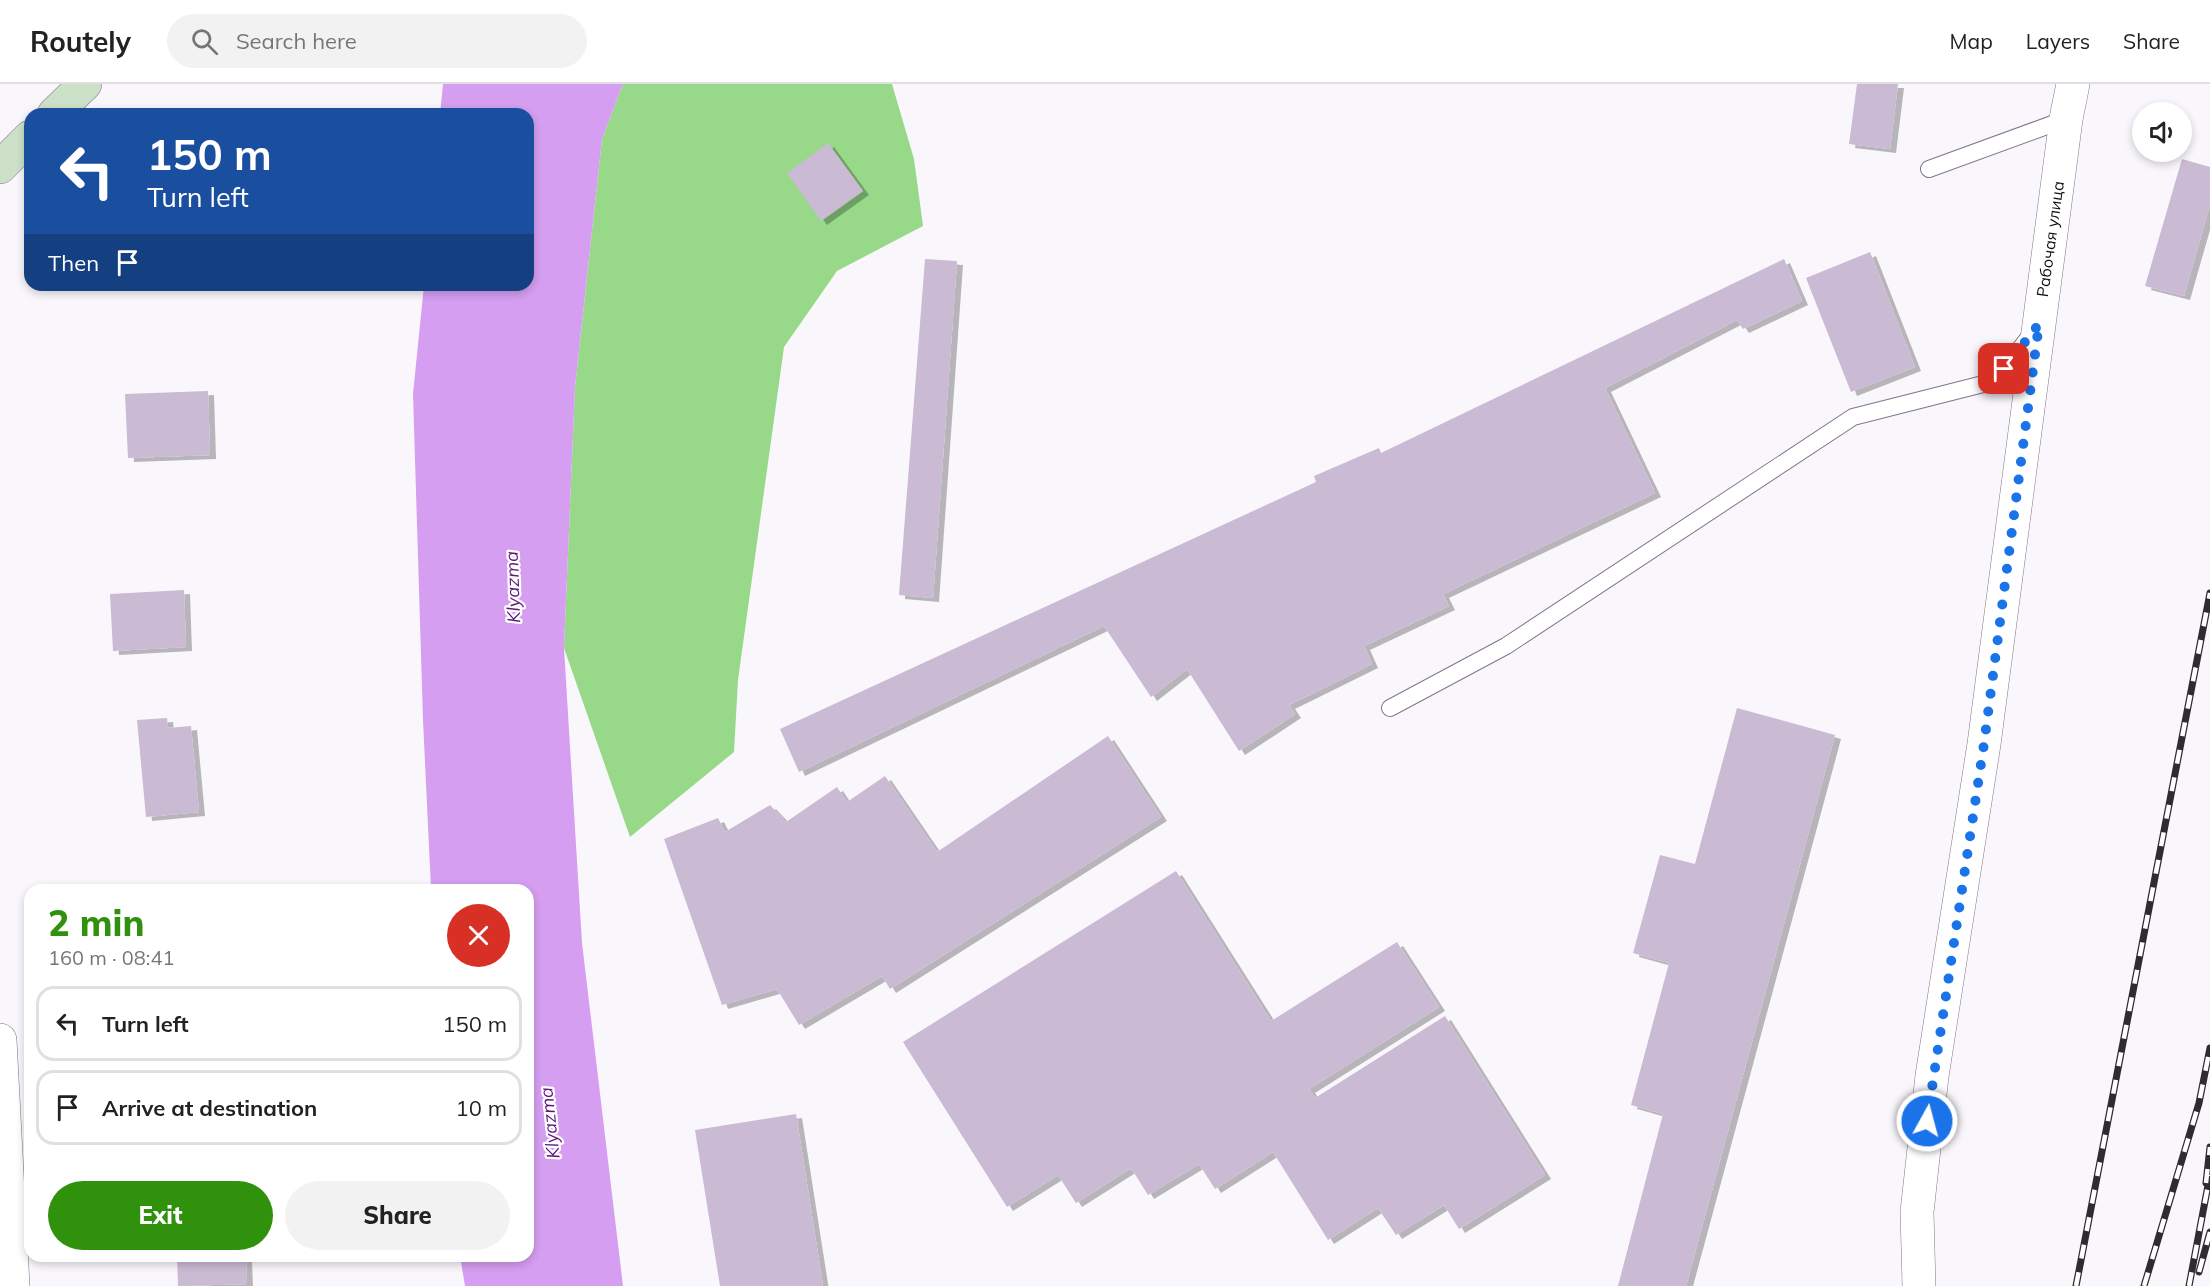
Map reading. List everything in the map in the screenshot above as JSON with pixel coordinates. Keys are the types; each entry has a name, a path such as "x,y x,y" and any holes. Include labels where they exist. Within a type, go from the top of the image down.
{"main road":[{"path":"60,108 85,84"},
{"path":"0,167 24,143"}],"street":[{"name":"Рабочая улица","path":"1919,1286 1917,1212 1932,1076 1984,744 2066,118 2073,84"},
{"path":"0,1040 13,1286"}],"lane":[{"path":"1929,169 2066,118"},
{"path":"1390,708 1506,646 1853,417 1995,381 2039,324"}],"green space":[{"path":"623,84 892,84 914,159 923,226 837,271 784,347 738,680 734,752 630,837 564,648 575,387 602,139"}],"water":[{"name":"Klyazma","path":"443,84 623,84 602,139 575,387 564,648 582,943 623,1286 465,1286 461,1262 534,1262 534,884 431,884 423,720 413,394 423,291 534,291 534,108 441,108"}],"building":[{"path":"1857,84 1898,84 1890,149 1849,144"},
{"path":"828,143 863,191 821,221 787,173"},
{"path":"2181,162 2192,162 2210,167 2210,205 2184,296 2145,286"},
{"path":"1870,252 1915,367 1851,392 1806,278"},
{"path":"925,259 957,261 933,598 899,595"},
{"path":"1784,259 1802,301 1743,329 1737,320 1605,388 1655,493 1443,594 1449,606 1364,646 1372,664 1289,705 1295,714 1239,751 1187,669 1151,697 1104,626 799,772 780,729 1316,482 1314,476 1379,448 1381,453"},
{"path":"208,391 210,455 128,458 125,394"},
{"path":"184,590 186,647 113,651 110,594"},
{"path":"1737,708 1835,735 1686,1286 1618,1286 1663,1114 1631,1105 1669,963 1633,953 1660,855 1695,864"},
{"path":"167,718 168,728 191,726 199,812 146,817 137,720"},
{"path":"1108,736 1161,817 890,989 882,976 799,1025 777,989 722,1005 664,839 718,818 725,832 770,805 786,822 837,787 847,802 885,776 937,852"},
{"path":"1176,871 1271,1021 1397,942 1439,1007 1309,1089 1315,1098 1445,1016 1545,1175 1459,1229 1444,1205 1396,1235 1378,1208 1328,1240 1273,1152 1215,1189 1199,1164 1148,1195 1131,1168 1076,1203 1058,1175 1007,1207 903,1042"},
{"path":"796,1114 823,1286 720,1286 695,1130"},
{"path":"177,1262 246,1262 247,1284 178,1286"}],"railway":[{"path":"2076,1286 2210,593"},
{"path":"2144,1286 2199,1103 2210,1048"},
{"path":"2206,1183 2210,1147"},
{"path":"2189,1286 2210,1175"},
{"path":"2199,1272 2210,1232"}],"route":[{"path":"1927,1121 1984,744 2039,324 2004,369"}]}
